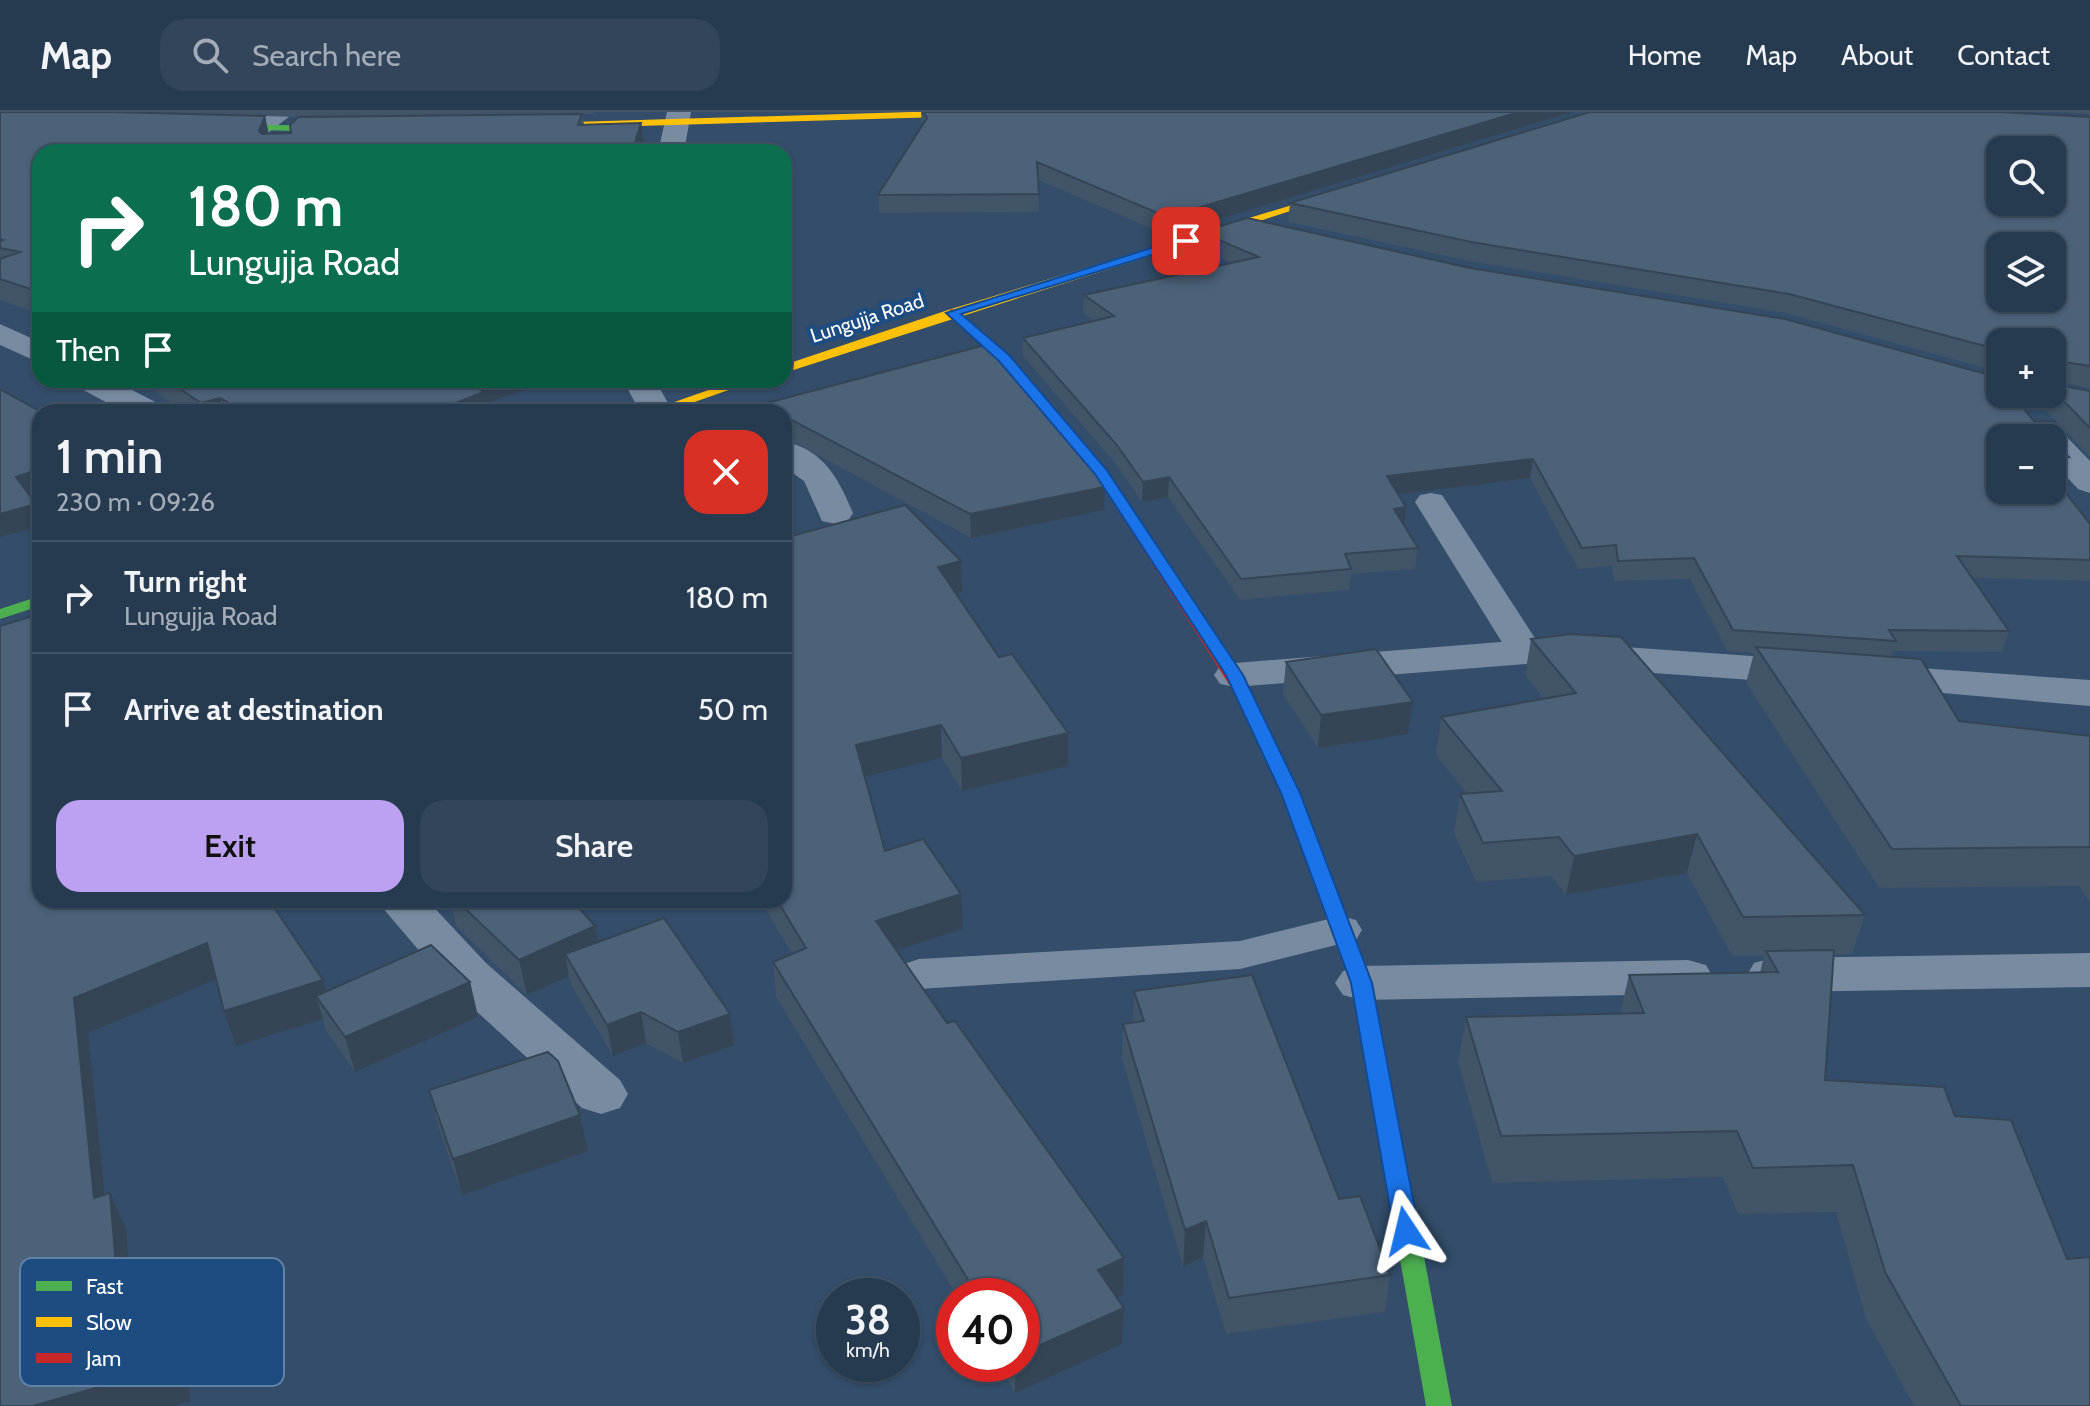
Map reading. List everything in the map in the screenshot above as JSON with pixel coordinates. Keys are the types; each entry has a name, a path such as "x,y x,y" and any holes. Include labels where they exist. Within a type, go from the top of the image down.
{"street":[{"path":"522,126 679,117 1009,112"},
{"path":"673,144 679,117"},
{"path":"280,144 289,120"},
{"path":"188,127 259,128 289,120 368,130"},
{"name":"Lungujja Road","path":"792,366 952,313 1364,186"},
{"path":"1244,223 1302,236"},
{"path":"952,313 1004,358 1101,472 1235,675 1290,793 1361,983 1439,1406"},
{"path":"0,333 32,350"},
{"path":"104,388 134,404"},
{"path":"679,404 726,388"},
{"path":"2066,456 2090,482"},
{"path":"792,457 820,476 835,513"},
{"path":"0,614 32,604"},
{"path":"1235,675 1526,652 2090,693"},
{"path":"407,908 468,975 601,1094"},
{"path":"1361,983 2090,970"}],"lane":[{"path":"1431,502 1526,652"},
{"path":"919,974 1240,955 1341,930"}],"building":[{"path":"0,112 265,116 259,131 262,134 291,133 290,125 298,117 582,114 578,125 641,123 634,144 32,144 32,290 0,279 0,259 20,252 0,248 0,241 3,240 0,239"},
{"path":"923,112 1519,112 1167,217 1037,162 1039,194 878,195 927,118"},
{"path":"1590,112 2000,112 2090,117 2090,366 2066,362 2066,328 1986,328 1986,346 1789,294 1471,242 1290,203"},
{"path":"1247,218 1470,268 1785,319 1986,374 1986,408 2023,408 2034,421 2055,424 1986,424 1986,504 2066,504 2066,493 2090,524 2090,560 1957,556 2009,631 1889,630 1896,641 1733,630 1694,558 1618,561 1616,545 1582,548 1533,459 1387,476 1406,507 1394,509 1418,548 1345,554 1351,569 1241,579 1169,477 1143,482 1116,444 1023,338 1114,316 1084,295 1259,257 1200,232"},
{"path":"989,344 1085,457 1105,487 970,514 792,420 792,404 763,404"},
{"path":"2066,387 2090,391 2090,428 2066,403"},
{"path":"179,388 477,388 484,392 453,404 231,404 220,398 201,403"},
{"path":"0,389 32,407 32,472 16,477 32,499 32,505 0,514"},
{"path":"905,505 961,561 938,567 999,657 1012,654 1068,733 961,758 941,725 856,745 885,851 923,839 961,894 876,921 947,1023 955,1021 1124,1258 1098,1270 1124,1308 1040,1345 1040,1278 967,1278 773,962 806,948 782,908 792,908 792,536"},
{"path":"32,616 32,908 274,908 323,980 224,1011 207,943 74,998 94,1198 110,1193 115,1258 20,1258 20,1386 102,1386 33,1406 0,1406 0,626"},
{"path":"1571,634 1621,637 1865,915 1743,917 1697,834 1574,856 1559,837 1483,843 1460,794 1502,791 1441,717 1576,693 1531,639"},
{"path":"1756,647 1921,659 1959,721 2090,736 2090,847 1892,849"},
{"path":"1376,649 1413,702 1321,715 1286,662"},
{"path":"464,908 579,908 595,926 519,960"},
{"path":"664,918 730,1014 678,1032 641,1012 607,1025 565,954"},
{"path":"431,945 470,982 345,1037 316,996"},
{"path":"1834,950 1825,1080 1944,1087 1955,1116 2011,1120 2067,1259 2090,1257 2090,1406 1961,1406 1885,1272 1853,1165 1753,1168 1737,1131 1501,1136 1466,1017 1644,1013 1629,975 1778,972 1766,951"},
{"path":"1252,975 1339,1199 1360,1196 1390,1275 1229,1298 1206,1221 1185,1230 1123,1024 1144,1021 1134,991"},
{"path":"548,1052 558,1061 580,1115 453,1159 429,1090"}],"traffic: fast":[{"path":"207,127 351,129"},
{"path":"0,614 32,604"},
{"path":"1402,1203 1439,1406"}],"traffic: slow":[{"path":"539,126 1009,112"},
{"path":"792,366 952,313 1345,192"},
{"path":"677,404 726,388"},
{"path":"1243,693 1290,793 1361,983 1402,1203"}],"traffic: jam":[{"path":"952,313 1004,358 1101,472 1243,693"}],"route":[{"path":"1186,241 952,313 1004,358 1101,472 1235,675 1290,793 1361,983 1406,1231"}]}
